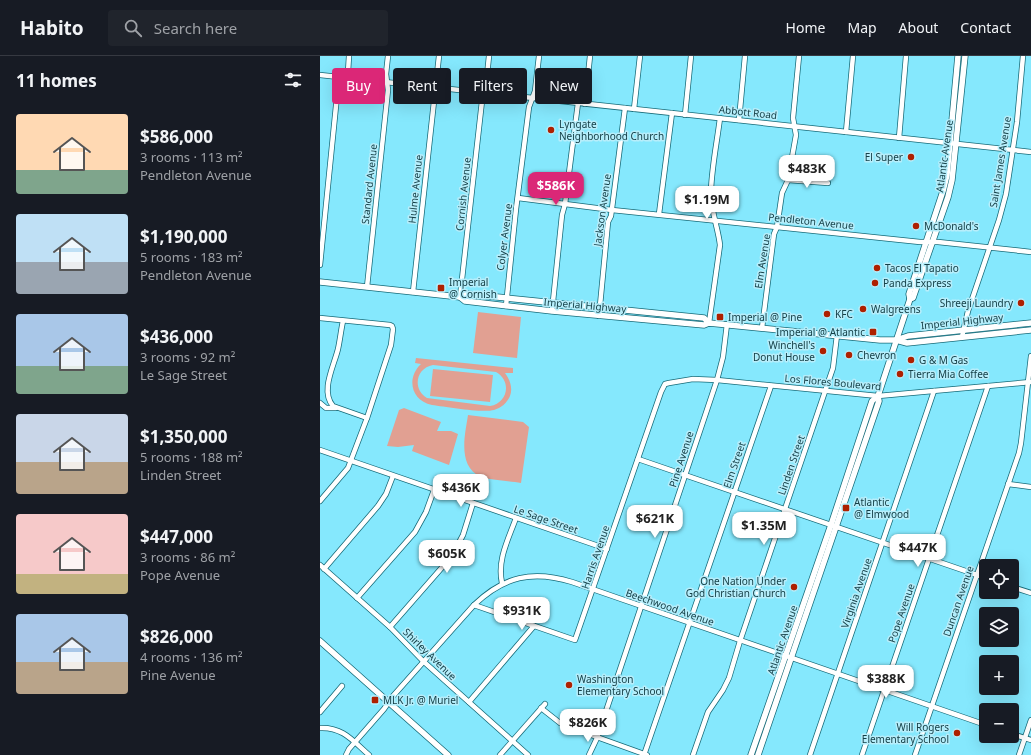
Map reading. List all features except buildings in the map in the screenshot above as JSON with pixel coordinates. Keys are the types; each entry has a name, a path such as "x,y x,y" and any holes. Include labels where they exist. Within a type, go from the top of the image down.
{"main road":[{"name":"Atlantic Avenue","path":"953,143 958,56"},
{"name":"Atlantic Avenue","path":"751,755 788,657 834,526 872,401 878,396 910,299 913,298 914,295 943,191 949,163 965,56"},
{"name":"Imperial Highway","path":"320,282 460,297 467,294 704,318 709,322 880,340 896,340 907,343 1031,330"},
{"name":"Imperial Highway","path":"460,297 465,301 599,316 704,325 709,322"},
{"name":"Imperial Highway","path":"896,340 908,336 1031,323"},
{"path":"320,641 448,755"},
{"name":"Atlantic Avenue","path":"758,755 788,657"}],"street":[{"path":"348,68 349,56"},
{"name":"Standard Avenue","path":"367,287 388,90 386,74 388,56"},
{"name":"Hulme Avenue","path":"438,68 439,56"},
{"name":"Cornish Avenue","path":"487,68 488,56"},
{"name":"Colyer Avenue","path":"506,306 529,107 536,91 539,56"},
{"path":"589,68 590,56"},
{"path":"634,109 640,56"},
{"path":"686,115 691,56"},
{"path":"739,120 746,56"},
{"name":"Elm Avenue","path":"762,328 774,234 777,227 782,193 788,180 796,135 793,118 799,56"},
{"path":"846,132 853,56"},
{"path":"899,138 906,56"},
{"name":"Saint James Avenue","path":"962,337 1006,194 1013,150 1023,56"},
{"path":"1022,67 1026,56"},
{"name":"Abbott Road","path":"320,75 332,77"},
{"name":"Abbott Road","path":"387,83 393,84"},
{"name":"Abbott Road","path":"527,97 535,98"},
{"path":"320,265 336,104"},
{"name":"Hulme Avenue","path":"413,292 433,104"},
{"name":"Cornish Avenue","path":"460,297 482,104"},
{"path":"552,311 562,215 565,204 578,104"},
{"name":"Abbott Road","path":"585,104 1031,152"},
{"name":"Jackson Avenue","path":"599,316 608,222 612,210 625,108"},
{"path":"659,214 672,113"},
{"path":"709,322 720,245 711,190 720,118"},
{"path":"788,180 828,183"},
{"name":"Pendleton Avenue","path":"518,198 612,210 1031,252"},
{"path":"320,318 392,326 393,329 391,345 351,461 348,468 320,501"},
{"path":"343,321 338,349 325,384 324,394 326,399 338,408 367,418"},
{"name":"Pine Avenue","path":"589,755 597,738 642,607 717,380 723,357 727,324"},
{"name":"Linden Street","path":"693,755 708,712 723,690 729,678 740,641 826,392 833,368 837,335"},
{"name":"Duncan Avenue","path":"915,755 1022,443 1031,356"},
{"name":"Los Flores Boulevard","path":"662,388 666,384 672,382 693,379 717,380 878,396 1029,382"},
{"path":"320,389 325,384"},
{"name":"Elm Street","path":"645,755 771,386"},
{"name":"Pope Avenue","path":"862,755 988,386"},
{"name":"Harris Avenue","path":"534,626 576,640 662,388"},
{"name":"Virginia Avenue","path":"810,755 934,391"},
{"path":"320,402 326,408 338,408"},
{"name":"Le Sage Street","path":"320,450 607,549"},
{"path":"638,459 977,575"},
{"path":"322,567 378,506 386,494 393,476"},
{"path":"1008,484 1031,487"},
{"path":"358,598 415,532 426,512 434,490"},
{"path":"390,627 452,556 463,534 474,503"},
{"path":"502,583 500,569 501,560 516,518"},
{"name":"Shirley Avenue","path":"322,567 390,627 423,661 528,755"},
{"name":"Beechwood Avenue","path":"346,755 393,696 474,604 502,583 519,578 540,576 561,579 979,723"},
{"path":"1019,589 1031,593"},
{"path":"469,702 534,626 474,604"},
{"path":"320,712 342,686"},
{"path":"500,755 545,704"},
{"path":"542,708 564,725 645,755"},
{"path":"1019,755 1031,720"},
{"path":"320,728 338,730 344,733 369,755"},
{"path":"1019,736 1031,740"}],"shaded area":[{"path":"478,312 521,317 517,358 473,353"},
{"path":"416,358 513,368 513,373 505,373 510,384 510,396 501,407 489,411 455,408 425,403 415,394 413,388 413,376 421,364 415,363","holes":["433,365 496,372 504,381 506,391 501,401 490,406 427,398 422,394 418,384 418,379 423,370"]},
{"path":"433,369 493,375 490,402 430,396"},
{"path":"404,408 441,422 437,431 451,431 458,434 449,465 412,451 414,445 398,447 387,446 399,410"},
{"path":"468,415 523,422 529,427 521,483 485,478 473,472 468,465 464,449"}],"place":[{"name":"Lyngate Neighborhood Church","path":"551,130"},
{"name":"El Super","path":"911,157"},
{"name":"McDonald's","path":"916,226"},
{"name":"Tacos El Tapatio","path":"877,268"},
{"name":"Panda Express","path":"875,283"},
{"name":"Imperial @ Cornish","path":"441,288"},
{"name":"Shreeji Laundry","path":"1021,303"},
{"name":"Walgreens","path":"863,309"},
{"name":"KFC","path":"827,314"},
{"name":"Imperial @ Pine","path":"720,317"},
{"name":"Imperial @ Atlantic","path":"873,332"},
{"name":"Winchell's Donut House","path":"823,351"},
{"name":"Chevron","path":"849,355"},
{"name":"G & M Gas","path":"911,360"},
{"name":"Tierra Mia Coffee","path":"900,374"},
{"name":"Atlantic @ Elmwood","path":"846,508"},
{"name":"One Nation Under God Christian Church","path":"794,587"},
{"name":"Washington Elementary School","path":"569,685"},
{"name":"MLK Jr. @ Muriel","path":"375,700"},
{"name":"Will Rogers Elementary School","path":"957,733"}]}
